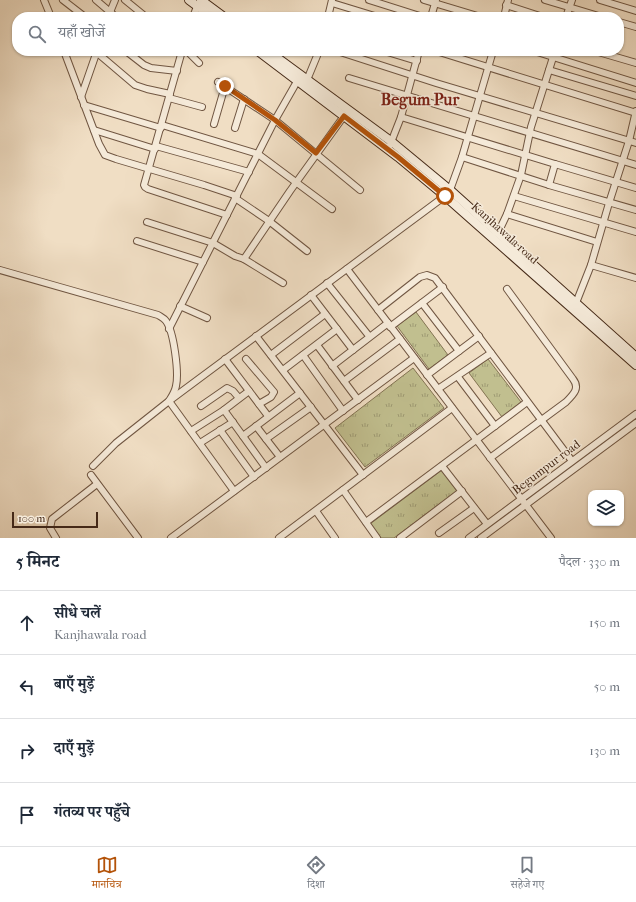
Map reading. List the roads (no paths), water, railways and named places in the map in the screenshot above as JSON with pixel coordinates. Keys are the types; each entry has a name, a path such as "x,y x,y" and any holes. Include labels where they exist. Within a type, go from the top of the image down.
{"main road":[{"path":"189,0 199,3 215,12"},
{"path":"199,3 207,12"},
{"name":"Kanjhawala road","path":"266,56 302,79 389,145 498,233 636,356"},
{"name":"Kanjhawala road","path":"274,56 344,116 389,145"},
{"name":"Kanjhawala road","path":"448,193 636,365"}],"street":[{"path":"44,0 49,12"},
{"path":"63,0 79,12"},
{"path":"96,0 107,12"},
{"path":"110,12 115,0"},
{"path":"125,0 140,12"},
{"path":"369,0 407,12"},
{"path":"424,0 436,2 466,12"},
{"path":"545,0 586,12"},
{"path":"568,12 572,0"},
{"path":"600,0 636,11"},
{"path":"330,12 332,1 364,12"},
{"path":"433,12 436,2"},
{"path":"507,3 530,12"},
{"path":"624,23 636,27"},
{"path":"66,56 81,98 102,151 105,155 204,184 236,197 307,251"},
{"path":"81,98 94,56"},
{"path":"102,56 136,85 202,106"},
{"path":"132,56 144,65 151,68 177,71"},
{"path":"181,56 144,185 148,189 227,215"},
{"path":"192,56 199,63"},
{"path":"169,329 275,120 316,56"},
{"path":"353,56 412,76 636,143"},
{"path":"400,56 416,61"},
{"path":"389,145 401,117 418,56"},
{"path":"452,56 636,112 591,265 576,302"},
{"path":"93,466 116,442 169,401 448,193 462,157 491,56"},
{"path":"498,233 507,214 521,175 530,133 553,56"},
{"path":"560,56 636,83"},
{"path":"612,56 636,63"},
{"path":"549,70 636,96"},
{"path":"349,78 636,165"},
{"path":"218,82 275,120 360,190"},
{"path":"214,124 225,86"},
{"path":"235,128 244,99"},
{"path":"84,105 258,154 297,181 332,209"},
{"path":"244,259 316,153 344,116"},
{"path":"401,117 636,188"},
{"path":"94,130 249,172"},
{"path":"462,157 549,185 636,210"},
{"path":"549,185 555,164"},
{"path":"514,196 636,232"},
{"path":"507,214 597,242"},
{"path":"147,222 213,243 235,256 244,259 283,283"},
{"path":"137,241 203,262"},
{"path":"591,265 636,278"},
{"path":"346,268 551,538"},
{"path":"0,270 158,315 166,321 175,354 177,373 175,391 169,401"},
{"path":"378,310 424,275 435,278 572,461"},
{"path":"327,283 369,336"},
{"path":"332,366 369,336 389,325 422,303 442,287"},
{"path":"490,458 566,402 573,395 576,388 576,383 507,289"},
{"path":"311,295 353,350"},
{"path":"422,303 459,352"},
{"path":"180,306 207,318"},
{"path":"271,355 325,314"},
{"path":"282,370 337,329"},
{"path":"256,336 363,475"},
{"path":"427,375 478,336"},
{"path":"344,381 400,339"},
{"path":"317,345 358,400"},
{"path":"438,389 458,377 491,353"},
{"path":"303,355 343,410"},
{"path":"246,358 274,392 271,397 259,404"},
{"path":"171,538 414,358"},
{"path":"225,359 268,416"},
{"path":"458,377 495,426"},
{"path":"201,406 227,388 233,391 239,398"},
{"path":"191,431 224,410 249,391"},
{"path":"243,436 300,393"},
{"path":"169,401 234,491"},
{"path":"366,522 527,402"},
{"path":"266,439 311,407"},
{"path":"279,538 452,408"},
{"path":"224,410 266,468"},
{"name":"Begumpur road","path":"469,538 636,414"},
{"path":"200,443 233,422"},
{"name":"Begumpur road","path":"481,538 636,423"},
{"path":"256,426 280,457"},
{"path":"220,430 254,476"},
{"path":"442,466 487,524"},
{"path":"91,475 138,538"},
{"path":"56,538 50,528 52,518 97,484"},
{"path":"343,490 377,538"},
{"path":"400,538 462,491"},
{"path":"439,533 474,508"},
{"path":"316,511 335,538"}],"district":[{"name":"Begum Pur","path":"420,99"}]}
